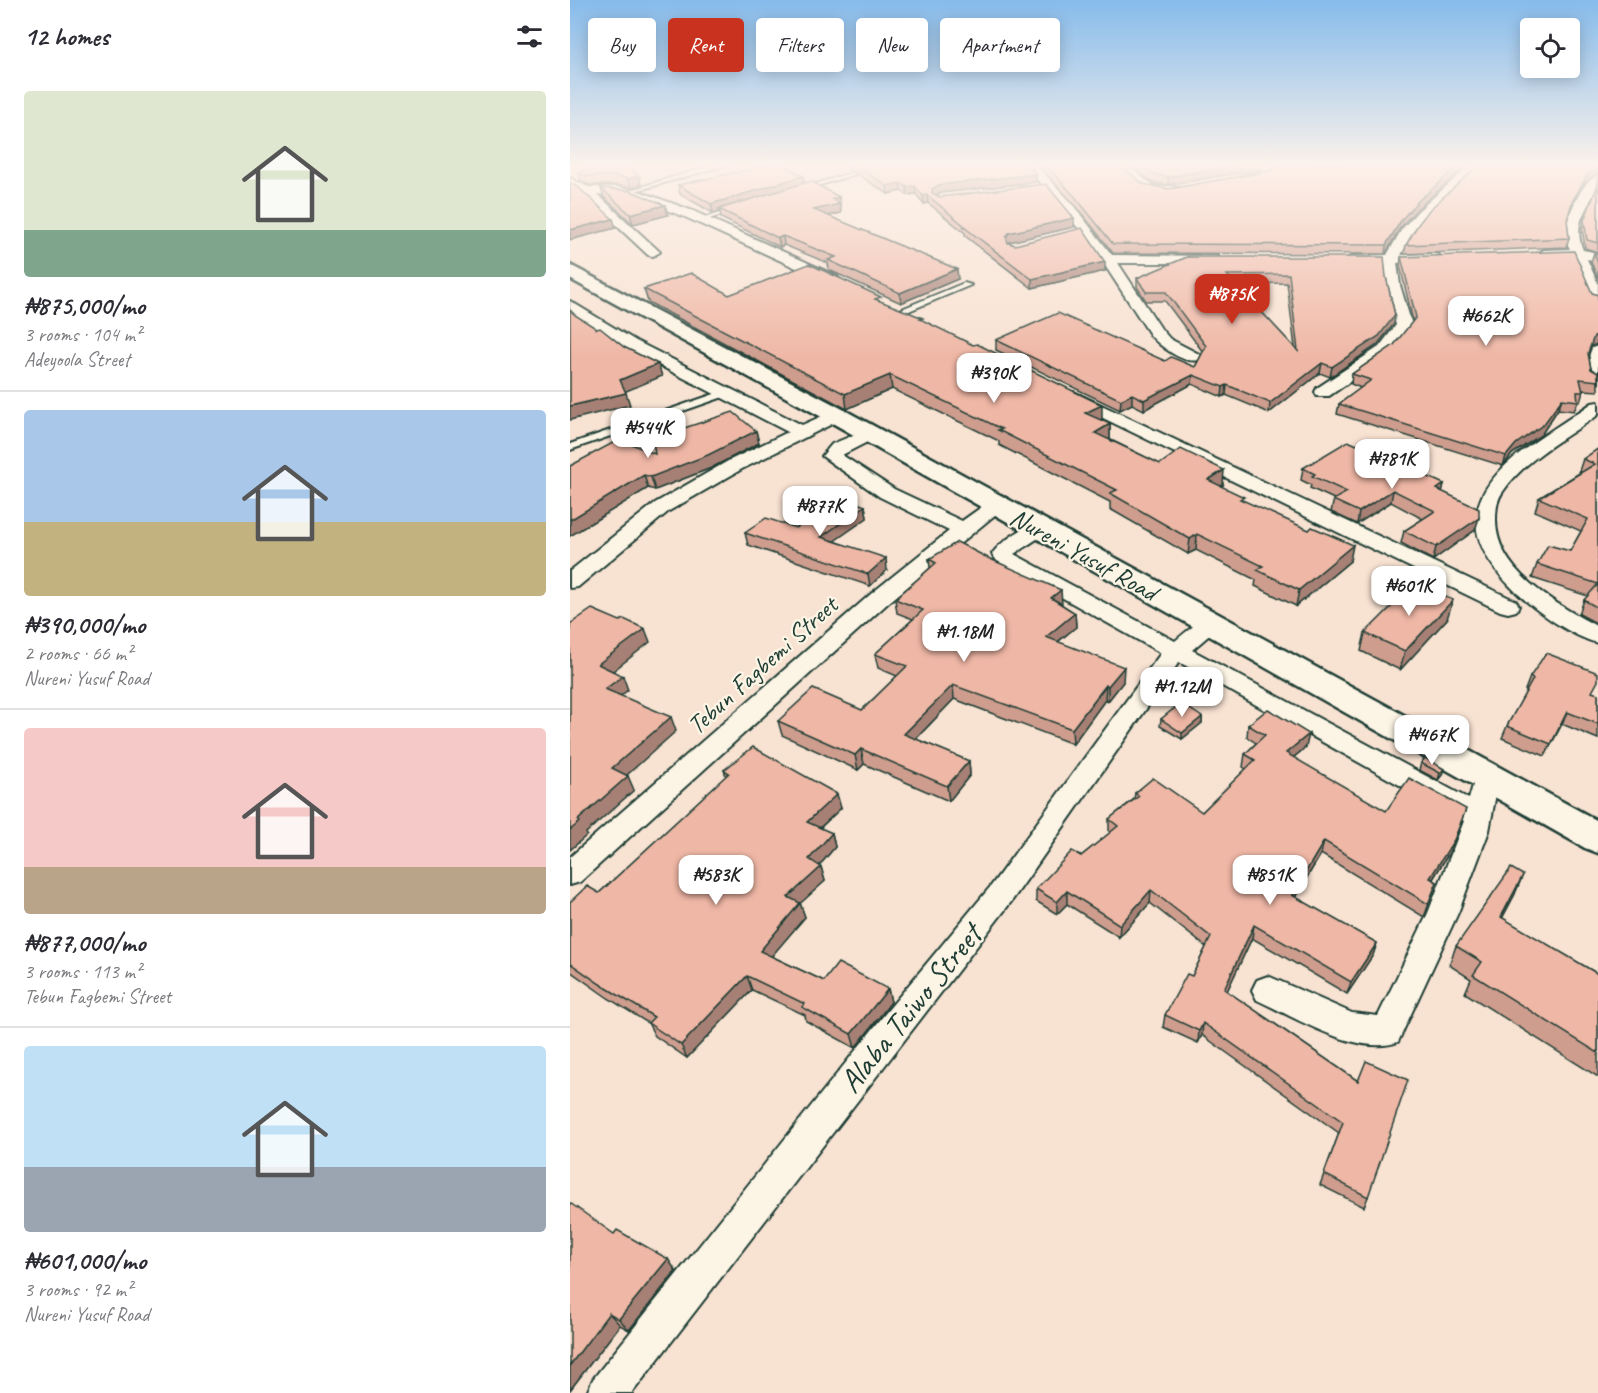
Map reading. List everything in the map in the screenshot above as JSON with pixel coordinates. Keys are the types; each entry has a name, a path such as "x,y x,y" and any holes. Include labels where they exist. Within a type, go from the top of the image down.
{"street":[{"path":"628,229 653,252"},
{"path":"721,229 848,286"},
{"path":"1067,234 1088,229 1161,338 1174,349 1193,357"},
{"path":"1323,392 1384,350 1404,325 1393,285 1390,260 1399,250 1410,229"},
{"path":"1572,229 1572,239 1594,282 1598,301"},
{"path":"1531,255 1578,253 1598,257"},
{"path":"1343,260 1449,258"},
{"path":"1107,259 1225,260"},
{"name":"Nureni Yusuf Road","path":"570,271 838,414 1210,625 1598,838"},
{"path":"570,305 630,344 802,432"},
{"path":"896,309 922,322"},
{"path":"1598,351 1595,362 1598,378"},
{"path":"1061,390 1263,490 1508,606"},
{"path":"1598,407 1530,456 1493,491 1483,524 1487,543 1514,578 1563,618 1598,636"},
{"path":"570,582 662,507 735,465 838,414"},
{"path":"871,433 838,448 831,456 887,493 964,530"},
{"name":"Tebun Fagbemi Street","path":"570,874 880,598 998,505"},
{"path":"1039,528 1004,551 1002,554 1004,557 1478,816"},
{"name":"Alaba Taiwo Street","path":"607,1393 898,1020 1001,894 1175,652 1210,625"},
{"path":"1268,990 1350,1027 1387,1032 1443,913 1475,831 1486,778"}],"lane":[{"path":"896,309 967,285"},
{"path":"570,447 726,393"}],"building":[{"path":"760,229 860,229 957,269 900,293 828,260 836,257 783,236 778,238"},
{"path":"967,229 1026,229 1009,233 1006,237 1008,243 1015,245 1083,229 1105,262 1032,279"},
{"path":"1101,229 1396,229 1386,245 1113,244"},
{"path":"1415,229 1568,229 1569,238 1406,245"},
{"path":"1585,229 1598,229 1598,243 1587,240"},
{"path":"1574,251 1592,293 1598,295 1598,335 1594,336 1588,353 1591,369 1598,373 1598,381 1580,379 1583,392 1577,392 1578,401 1562,399 1544,424 1516,444 1506,456 1339,404 1371,380 1352,374 1394,345 1416,317 1401,257"},
{"path":"1187,257 1384,257 1395,315 1379,336 1332,367 1322,363 1270,403 1227,385 1223,387 1193,375 1144,400 1132,394 1121,400 996,340 1058,313 1165,361 1171,357 1195,367 1206,346 1166,292 1146,292 1137,278","holes":["1289,274 1298,351 1227,275"]},
{"path":"809,264 881,297 875,299 923,318 920,319 1102,405 1085,413 1110,424 1095,433 1160,464 1181,449 1224,470 1208,480 1244,497 1240,499 1309,530 1312,527 1353,545 1299,590 1257,570 1263,566 1197,534 1190,539 1110,493 1117,490 998,430 1002,429 890,375 845,394 644,289 691,273 729,295"},
{"path":"570,310 597,329 600,328 624,347 658,364 620,380 626,393 570,406"},
{"path":"733,412 756,431 708,455 651,477 644,475 570,520 570,466 620,439 655,454 651,430 677,425 678,430"},
{"path":"1348,441 1444,484 1437,489 1479,509 1479,518 1436,547 1404,531 1435,511 1393,490 1359,512 1333,500 1347,492 1312,476 1315,474 1303,468"},
{"path":"1598,449 1598,584 1537,564 1548,545 1570,551 1588,519 1539,498 1595,464 1583,459"},
{"path":"841,497 865,506 821,537 886,558 868,574 745,533 766,518 796,528"},
{"path":"957,542 1061,590 1051,598 1075,613 1046,637 1124,667 1108,686 1106,685 1072,729 953,685 904,734 969,761 947,786 861,749 855,755 778,721 813,689 862,710 907,666 875,654 923,610 895,599 936,563 929,559"},
{"path":"1414,584 1453,600 1405,651 1365,633"},
{"path":"1598,584 1598,608 1584,600"},
{"path":"592,609 620,621 624,619 645,629 598,664 623,676 605,689 671,717 612,768 628,776 578,820 580,822 570,830 570,624"},
{"path":"1546,653 1598,673 1598,681 1592,692 1598,694 1598,724 1567,712 1551,744 1507,726 1533,679 1530,677"},
{"path":"1181,703 1202,717 1182,733 1161,719"},
{"path":"1268,709 1309,734 1286,753 1386,811 1409,778 1466,809 1454,840 1430,878 1437,882 1428,904 1324,841 1292,895 1377,943 1351,982 1254,925 1224,989 1358,1081 1366,1061 1408,1080 1368,1197 1324,1174 1343,1122 1203,1023 1199,1031 1165,1015 1187,974 1192,976 1211,937 1151,890 1120,925 1067,891 1057,902 1036,889 1072,851 1081,856 1118,826 1109,819 1139,796 1135,793 1153,778 1202,812 1255,760 1245,754 1265,735 1248,725"},
{"path":"753,747 837,794 807,822 832,833 809,859 821,867 788,897 800,903 760,951 824,981 838,963 888,989 851,1034 802,1007 805,1004 747,976 681,1045 648,1023 654,1017 570,963 570,902 587,886 599,893 729,773 724,770"},
{"path":"1425,758 1444,769 1440,773 1421,763"},
{"path":"1511,868 1523,875 1501,917 1598,974 1598,1053 1473,975 1482,962 1456,946"},
{"path":"570,1203 614,1234 617,1230 668,1259 619,1319 609,1313 570,1365"}]}
